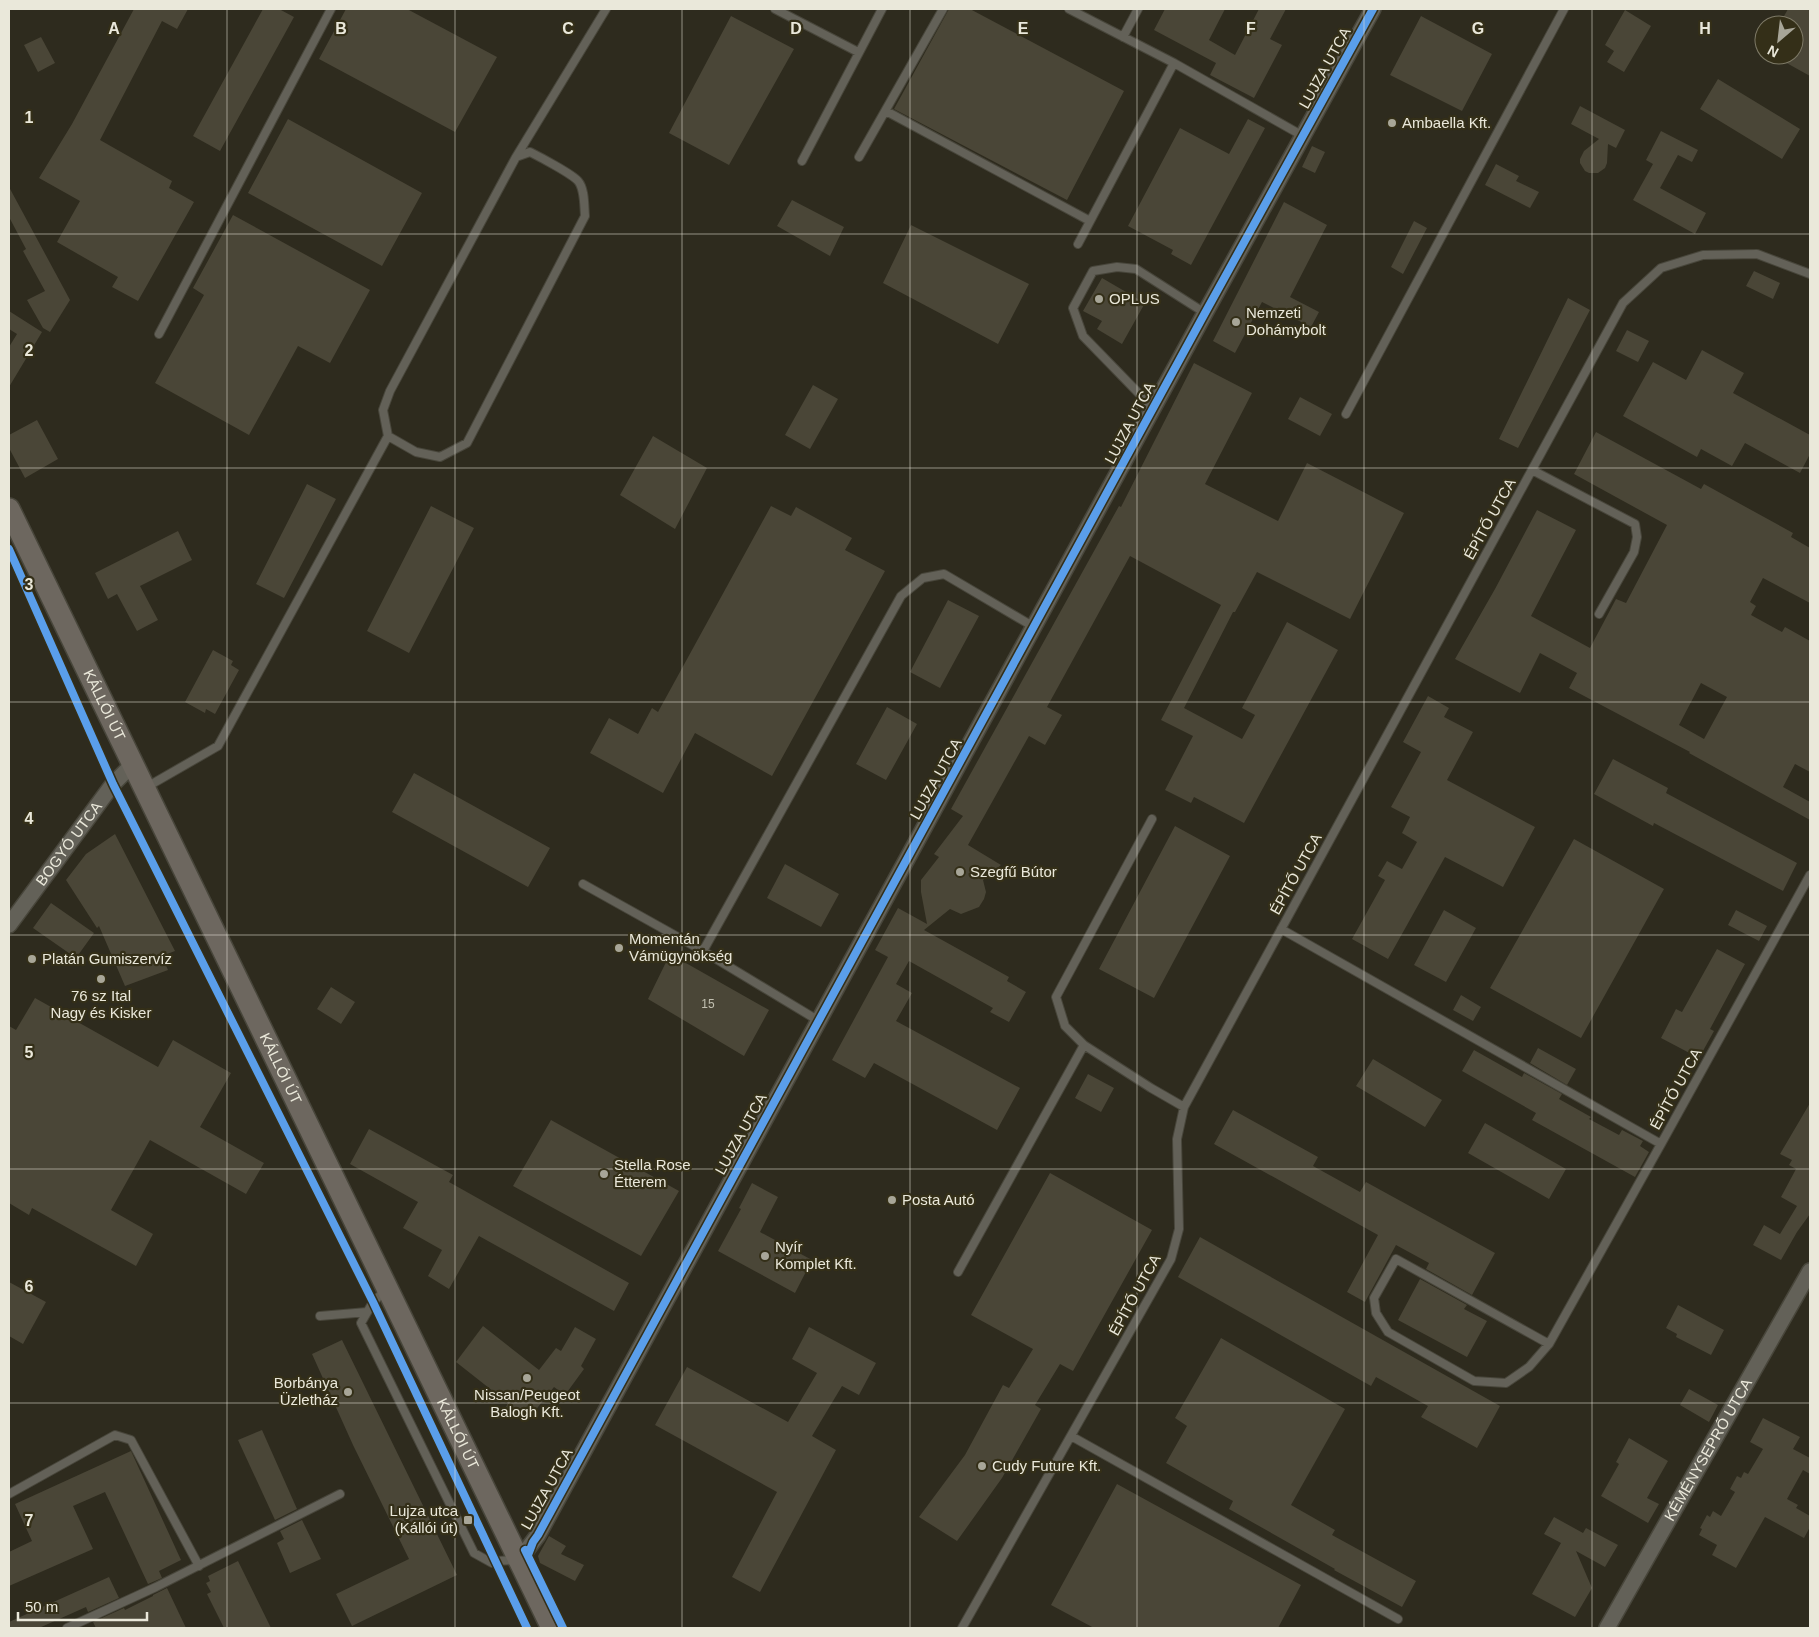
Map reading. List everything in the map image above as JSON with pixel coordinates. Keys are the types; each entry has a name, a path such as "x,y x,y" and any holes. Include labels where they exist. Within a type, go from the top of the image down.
{"main road":[{"name":"KÁLLÓI ÚT","path":"9,509 552,1628"}],"street":[{"name":"LUJZA UTCA","path":"519,1560 538,1535 1373,9"},
{"name":"BOGYÓ UTCA","path":"9,926 113,784 134,764"},
{"name":"KÉMÉNYSEPRŐ UTCA","path":"1607,1628 1810,1271"}],"lane":[{"path":"159,334 330,9"},
{"path":"145,788 218,746 388,436 383,410 390,391 516,157 606,9"},
{"path":"775,9 858,52"},
{"path":"802,161 882,9"},
{"path":"859,157 943,9"},
{"path":"1069,9 1174,63 1303,136"},
{"path":"1123,37 1138,9"},
{"path":"1346,414 1564,9"},
{"path":"1078,244 1174,63"},
{"path":"886,111 1090,221"},
{"path":"388,436 416,452 440,457 467,443 585,216 584,198 579,182 543,158 530,152 516,157"},
{"name":"ÉPÍTŐ UTCA","path":"962,1628 1171,1259 1179,1228 1177,1139 1184,1107 1623,303 1661,268 1703,255 1757,254 1810,274"},
{"path":"1154,409 1083,336 1073,308 1093,272 1118,267 1136,269 1205,313"},
{"path":"1532,470 1635,524 1637,537 1634,552 1599,614"},
{"path":"703,951 900,596 923,578 944,574 1034,627"},
{"path":"1152,819 1056,997 1065,1026 1084,1045 1184,1107"},
{"name":"ÉPÍTŐ UTCA","path":"1281,929 1661,1144 1810,875"},
{"path":"583,884 703,951 819,1021"},
{"path":"958,1272 1084,1045"},
{"path":"1549,1344 1396,1259 1374,1298 1376,1313 1388,1332 1474,1381 1506,1383 1529,1367 1549,1344 1661,1144"},
{"path":"388,1289 372,1302 361,1324 474,1553 492,1563 496,1561 519,1560"},
{"path":"320,1316 367,1312"},
{"path":"9,1494 115,1435 131,1440 199,1566"},
{"path":"1071,1436 1398,1619"},
{"path":"67,1628 199,1566 340,1494"}],"building":[{"path":"134,9 188,9 177,29 162,21 100,140 172,181 169,188 194,202 138,301 112,287 118,277 57,242 80,201 39,178 72,124"},
{"path":"263,9 279,9 294,17 220,151 193,136"},
{"path":"346,9 407,9 497,57 455,132 319,59"},
{"path":"949,9 970,9 1124,91 1067,200 894,109"},
{"path":"1165,9 1225,9 1209,40 1235,55 1259,9 1286,9 1270,39 1282,45 1254,98 1210,75 1216,63 1154,30"},
{"path":"1788,9 1810,9 1810,76 1790,65 1804,65 1804,15 1785,15"},
{"path":"1625,10 1651,26 1624,72 1607,62 1614,51 1605,45"},
{"path":"731,16 794,49 729,165 669,133"},
{"path":"1421,16 1492,54 1462,111 1390,75"},
{"path":"41,37 55,63 38,72 24,45"},
{"path":"1718,79 1800,129 1782,159 1700,109"},
{"path":"1580,106 1625,130 1616,148 1608,144 1607,163 1605,168 1598,173 1585,171 1580,163 1584,151 1599,139 1571,124"},
{"path":"288,119 422,193 382,266 248,193"},
{"path":"1248,119 1265,128 1191,265 1171,254 1173,250 1128,226 1180,128 1229,154"},
{"path":"1661,131 1698,150 1692,162 1678,155 1660,188 1706,213 1695,234 1633,200 1653,164 1646,160"},
{"path":"1312,146 1325,152 1315,173 1302,167"},
{"path":"1496,164 1519,176 1516,181 1539,192 1530,208 1485,185"},
{"path":"9,187 70,300 50,332 43,328 27,300 45,291 23,251 26,249 9,217"},
{"path":"792,200 844,227 830,256 777,226"},
{"path":"1284,202 1327,225 1290,297 1319,312 1311,327 1262,302 1235,353 1213,341"},
{"path":"233,215 370,290 330,363 298,346 249,435 155,383 204,295 193,288"},
{"path":"1414,221 1427,228 1403,274 1391,267"},
{"path":"911,225 1029,284 998,344 883,283"},
{"path":"1754,271 1780,283 1773,299 1746,286"},
{"path":"1102,278 1145,303 1122,344 1097,329 1102,321 1083,311"},
{"path":"1568,298 1590,310 1518,448 1499,439"},
{"path":"9,311 42,332 9,387 9,347 17,334 9,329"},
{"path":"1627,330 1649,341 1638,362 1616,351"},
{"path":"1702,350 1744,373 1733,393 1810,435 1810,454 1800,473 1745,443 1732,466 1701,449 1697,457 1623,416 1653,362 1686,380"},
{"path":"1194,363 1252,393 1205,484 1278,521 1307,463 1404,513 1350,619 1257,572 1235,612 1233,612 1184,708 1242,739 1255,715 1242,708 1287,622 1338,650 1244,823 1194,797 1191,803 1165,790 1193,736 1161,720 1221,605 1130,556 1047,707 1062,715 1045,745 1029,736 968,845 1001,865 983,880 986,892 984,899 979,907 961,914 950,909 924,930 1009,977 1007,981 1026,992 1009,1022 990,1012 993,1008 909,961 896,984 912,993 896,1021 1020,1088 997,1130 874,1063 865,1078 832,1060 888,957 875,950 898,908 927,924 921,892 921,880 939,857 934,854 963,816 951,809 1119,506 1121,507"},
{"path":"813,385 838,399 810,449 785,435"},
{"path":"1300,397 1332,414 1320,436 1288,419"},
{"path":"37,420 58,459 25,478 9,448 9,435"},
{"path":"1596,432 1701,489 1704,484 1793,533 1791,537 1810,548 1810,603 1763,578 1750,602 1756,606 1751,615 1782,632 1785,627 1810,641 1810,772 1795,764 1783,787 1810,802 1810,820 1690,752 1569,688 1577,673 1540,653 1520,693 1455,659 1537,510 1576,530 1531,616 1590,648 1616,599 1626,603 1667,525 1574,474","holes":["1701,683 1727,697 1704,739 1679,725"]},
{"path":"653,436 707,468 675,529 620,495"},
{"path":"307,484 336,499 284,598 256,584"},
{"path":"431,506 474,528 409,653 367,631"},
{"path":"771,506 791,516 796,507 852,538 845,550 885,571 772,776 695,733 663,793 590,753 609,718 638,734 652,708 658,712"},
{"path":"178,531 192,560 140,586 158,620 137,631 117,594 108,599 95,573"},
{"path":"948,600 979,616 940,688 910,672"},
{"path":"213,650 233,661 231,665 239,670 215,714 206,709 205,713 185,702"},
{"path":"1428,696 1449,708 1444,717 1473,732 1447,780 1535,827 1503,887 1445,857 1388,959 1352,939 1385,880 1378,876 1387,861 1402,869 1417,842 1402,833 1410,817 1391,807 1421,752 1403,742"},
{"path":"887,707 917,724 886,780 856,764"},
{"path":"1613,759 1668,788 1666,793 1797,863 1783,891 1654,823 1653,826 1594,794"},
{"path":"414,773 550,848 528,887 392,812"},
{"path":"1175,826 1230,856 1154,998 1099,969"},
{"path":"115,834 175,951 162,956 168,970 125,986 99,926 97,928 66,880 86,854"},
{"path":"1574,839 1664,889 1581,1038 1490,988"},
{"path":"785,864 839,894 821,927 767,898"},
{"path":"51,903 94,933 76,958 33,928"},
{"path":"1444,910 1476,928 1446,982 1414,965"},
{"path":"1736,910 1767,926 1759,941 1728,925"},
{"path":"1717,949 1745,964 1710,1029 1714,1031 1699,1058 1661,1038 1676,1009 1682,1012"},
{"path":"670,954 769,1010 744,1056 648,999"},
{"path":"331,987 355,1002 341,1024 317,1009"},
{"path":"1461,995 1481,1007 1473,1021 1453,1010"},
{"path":"35,998 158,1067 173,1040 231,1073 200,1127 264,1163 246,1194 150,1140 111,1210 153,1234 136,1266 32,1208 29,1215 9,1203 9,1026 16,1030"},
{"path":"1538,1048 1576,1069 1567,1085 1530,1063"},
{"path":"1474,1050 1522,1077 1524,1073 1562,1094 1559,1099 1591,1117 1589,1119 1619,1135 1622,1130 1643,1141 1640,1146 1649,1152 1635,1177 1532,1120 1536,1113 1462,1071"},
{"path":"1373,1059 1442,1100 1425,1127 1356,1086"},
{"path":"1088,1074 1114,1088 1101,1112 1075,1098"},
{"path":"1810,1103 1810,1214 1781,1260 1753,1245 1764,1225 1780,1234 1797,1206 1781,1197 1796,1169 1789,1165 1792,1160 1780,1154"},
{"path":"1233,1110 1318,1157 1313,1166 1360,1192 1366,1182 1495,1253 1472,1295 1426,1269 1429,1263 1396,1245 1365,1302 1347,1292 1378,1235 1214,1144"},
{"path":"551,1120 679,1191 641,1256 513,1186"},
{"path":"1485,1123 1566,1169 1549,1199 1468,1153"},
{"path":"369,1129 453,1175 449,1182 629,1283 614,1311 479,1236 449,1289 428,1276 442,1250 403,1228 418,1202 350,1164"},
{"path":"1050,1173 1152,1230 1073,1371 1060,1364 1035,1405 1041,1409 1002,1478 957,1541 919,1517 965,1455 1003,1385 1009,1388 1033,1349 971,1315"},
{"name":"Nyír Komplet Kft.","path":"752,1183 778,1197 760,1232 812,1260 795,1293 718,1251 741,1209 739,1208"},
{"path":"1200,1237 1500,1406 1477,1448 1421,1417 1428,1406 1376,1377 1371,1386 1178,1277"},
{"path":"1420,1279 1467,1305 1464,1309 1487,1321 1467,1357 1398,1320"},
{"path":"9,1282 46,1302 23,1344 9,1336"},
{"path":"1678,1305 1724,1330 1711,1355 1676,1337 1677,1334 1666,1328"},
{"name":"Nissan/Peugeot Balogh Kft.","path":"483,1326 539,1370 556,1348 561,1351 575,1327 596,1339 581,1366 584,1369 565,1395 554,1387 526,1422 506,1407 508,1403 456,1362"},
{"path":"809,1327 876,1363 859,1395 842,1386 812,1436 836,1450 760,1592 732,1577 777,1492 655,1425 687,1367 788,1422 817,1373 792,1359"},
{"path":"1221,1338 1345,1409 1291,1505 1335,1530 1332,1535 1416,1581 1402,1607 1229,1509 1233,1501 1166,1463 1187,1426 1175,1418"},
{"path":"342,1340 457,1575 352,1626 336,1594 409,1559 353,1445 312,1354"},
{"path":"1689,1389 1718,1405 1709,1422 1680,1405"},
{"path":"1763,1418 1800,1437 1793,1449 1810,1458 1810,1474 1803,1470 1787,1499 1798,1505 1796,1508 1810,1516 1810,1527 1804,1538 1765,1517 1736,1568 1712,1555 1717,1545 1699,1535 1702,1529 1700,1528 1707,1515 1710,1517 1713,1511 1721,1516 1735,1492 1730,1489 1737,1476 1741,1478 1744,1472 1748,1474 1763,1449 1750,1442"},
{"path":"262,1430 297,1509 275,1520 238,1440"},
{"path":"1629,1438 1668,1461 1647,1498 1659,1504 1648,1523 1601,1496 1619,1464 1616,1462"},
{"path":"131,1451 181,1560 159,1571 162,1578 148,1584 105,1492 73,1506 93,1549 9,1586 9,1552 32,1541 15,1504"},
{"path":"1117,1484 1301,1585 1278,1628 1094,1628 1051,1605"},
{"path":"1554,1517 1583,1533 1586,1528 1618,1545 1605,1567 1576,1551 1592,1588 1575,1617 1532,1594 1561,1543 1544,1534"},
{"path":"302,1520 321,1559 290,1573 277,1543 284,1539 280,1531"},
{"path":"549,1536 566,1546 561,1554 584,1565 575,1581 540,1563 538,1556"},
{"path":"238,1561 271,1628 224,1628 207,1594 211,1592 206,1583 210,1581 208,1576"},
{"path":"109,1577 119,1598 88,1612 86,1607 39,1628 9,1628 9,1622"},
{"path":"167,1588 186,1628 96,1628 93,1622 124,1608 125,1610"}],"cycle path":[{"path":"528,1555 533,1542 1373,9"},
{"path":"9,549 113,784 373,1302 527,1628"},
{"path":"525,1550 563,1628"}],"place":[{"name":"Ambaella Kft.","path":"1392,123"},
{"name":"OPLUS","path":"1099,299"},
{"name":"Nemzeti Dohámybolt","path":"1236,322"},
{"name":"Szegfű Bútor","path":"960,872"},
{"name":"Momentán Vámügynökség","path":"619,948"},
{"name":"Platán Gumiszervíz","path":"32,959"},
{"name":"76 sz Ital Nagy és Kisker","path":"101,979"},
{"name":"Stella Rose Étterem","path":"604,1174"},
{"name":"Posta Autó","path":"892,1200"},
{"name":"Nyír Komplet Kft.","path":"765,1256"},
{"name":"Nissan/Peugeot Balogh Kft.","path":"527,1378"},
{"name":"Borbánya Üzletház","path":"348,1392"},
{"name":"Cudy Future Kft.","path":"982,1466"},
{"name":"Lujza utca (Kállói út)","path":"468,1520"}]}
